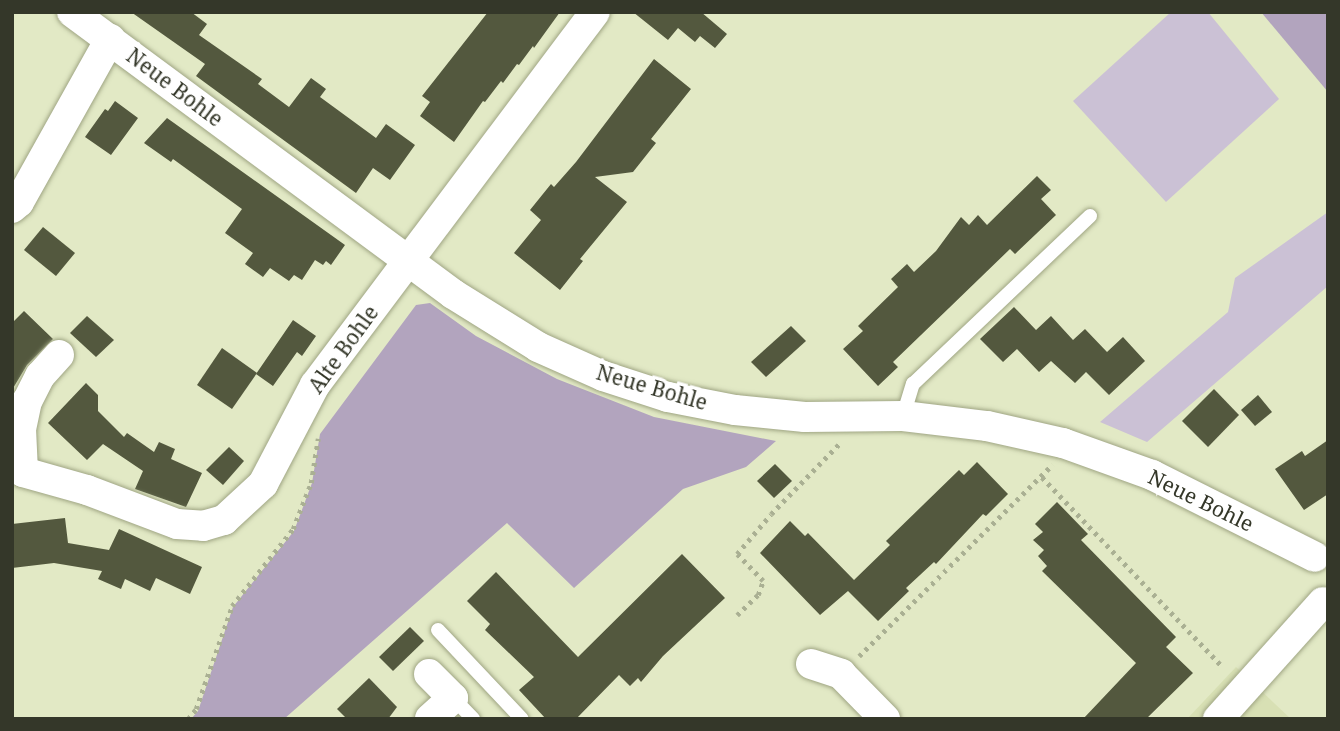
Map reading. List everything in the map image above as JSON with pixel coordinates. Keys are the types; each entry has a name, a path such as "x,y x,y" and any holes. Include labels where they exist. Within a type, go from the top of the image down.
{"street":[{"name":"Neue Bohle","path":"72,12 453,294 538,347 603,376 668,397 735,410 805,417 857,414 903,416 987,426 1063,443 1152,475 1321,551 1311,581 1325,604"},
{"name":"Alte Bohle","path":"59,355 40,376 27,401 21,429 18,477 87,490 177,524 203,526 225,520 263,484 315,385 505,128 595,12"},
{"path":"12,208 19,202 110,39"},
{"path":"1228,716 1325,604"},
{"path":"811,664 841,674 886,719"},
{"path":"429,674 463,708 430,719"}],"lane":[{"path":"903,416 913,384 1090,216"},
{"path":"438,630 522,719"}],"path":[{"path":"737,615 758,595 763,581 737,554 771,514 841,442 857,414"},
{"path":"188,719 196,709 232,606 293,529 311,483 319,433"},
{"path":"841,674 1050,469 1063,443"},
{"path":"1042,477 1223,667"}],"shaded area":[{"path":"1171,12 1208,12 1279,99 1166,202 1073,101"},
{"path":"1261,12 1328,12 1328,92"},
{"path":"1328,212 1328,286 1147,442 1100,422 1228,312 1235,278"},
{"path":"430,303 476,336 557,379 654,417 776,441 746,467 683,489 574,588 507,523 284,719 191,719 198,711 233,607 294,531 312,483 320,434 416,305"},
{"path":"1236,667 1291,719 1187,719"}],"building":[{"path":"131,12 191,12 207,24 199,35 262,79 258,84 289,107 311,78 326,89 320,97 376,138 386,124 415,145 390,180 373,168 356,193 196,76 205,64"},
{"path":"488,12 560,12 534,48 533,46 503,83 501,81 485,102 483,101 454,142 420,116 430,102 422,96"},
{"path":"633,12 701,12 727,34 715,48 700,36 695,42 678,28 668,40"},
{"path":"654,59 691,89 651,139 656,143 633,172 595,177 627,202 580,259 583,261 560,290 514,253 541,220 530,210 551,184 554,187 576,162"},
{"path":"115,101 138,118 111,155 85,137 105,109 108,111"},
{"path":"167,118 345,245 331,265 326,261 323,265 315,260 302,280 294,275 289,281 270,268 263,277 245,264 253,253 225,233 242,209 173,159 171,162 144,143"},
{"path":"1037,176 1051,190 1041,199 1056,215 1015,254 1010,249 893,362 898,367 878,386 843,349 863,331 858,326 898,287 891,279 907,264 914,272 936,251 961,217 969,225 978,215 987,225"},
{"path":"43,227 75,253 56,276 24,250"},
{"path":"1014,307 1036,330 1051,316 1073,340 1085,329 1107,352 1123,337 1145,361 1109,395 1086,372 1075,383 1051,361 1039,372 1017,349 1003,362 980,339"},
{"path":"24,311 53,339 27,365 12,390 12,323"},
{"path":"87,316 114,340 96,357 70,333"},
{"path":"293,320 316,336 302,356 297,352 273,386 256,374"},
{"path":"791,326 806,341 766,377 751,362"},
{"path":"222,348 257,373 232,409 197,385"},
{"path":"86,383 98,395 98,411 124,437 127,433 154,452 159,442 175,449 171,459 202,473 186,507 135,489 143,471 103,444 87,460 48,423"},
{"path":"1214,389 1239,415 1208,447 1182,421"},
{"path":"1258,395 1272,412 1255,426 1241,410"},
{"path":"1328,440 1328,494 1304,510 1275,469 1302,451 1305,456"},
{"path":"229,447 244,461 223,485 206,470"},
{"path":"977,462 1008,494 986,516 983,514 936,564 934,562 906,588 909,591 878,621 848,591 820,615 760,553 790,521 805,536 808,533 854,580 890,545 886,541 959,470 964,475"},
{"path":"775,464 792,481 774,498 757,481"},
{"path":"1057,502 1088,534 1081,540 1176,637 1166,647 1193,673 1146,719 1083,719 1136,663 1042,571 1047,566 1038,556 1044,550 1033,540 1043,532 1035,524"},
{"path":"65,518 68,543 109,550 119,529 202,567 190,594 156,578 150,591 125,579 121,589 98,579 102,571 54,563 12,568 12,524"},
{"path":"682,554 725,598 663,656 641,682 638,678 630,686 619,675 576,719 546,719 519,690 534,677 485,630 490,624 467,601 496,572 578,657"},
{"path":"410,627 424,641 393,671 379,657"},
{"path":"369,678 397,707 388,719 347,719 337,709"}]}
